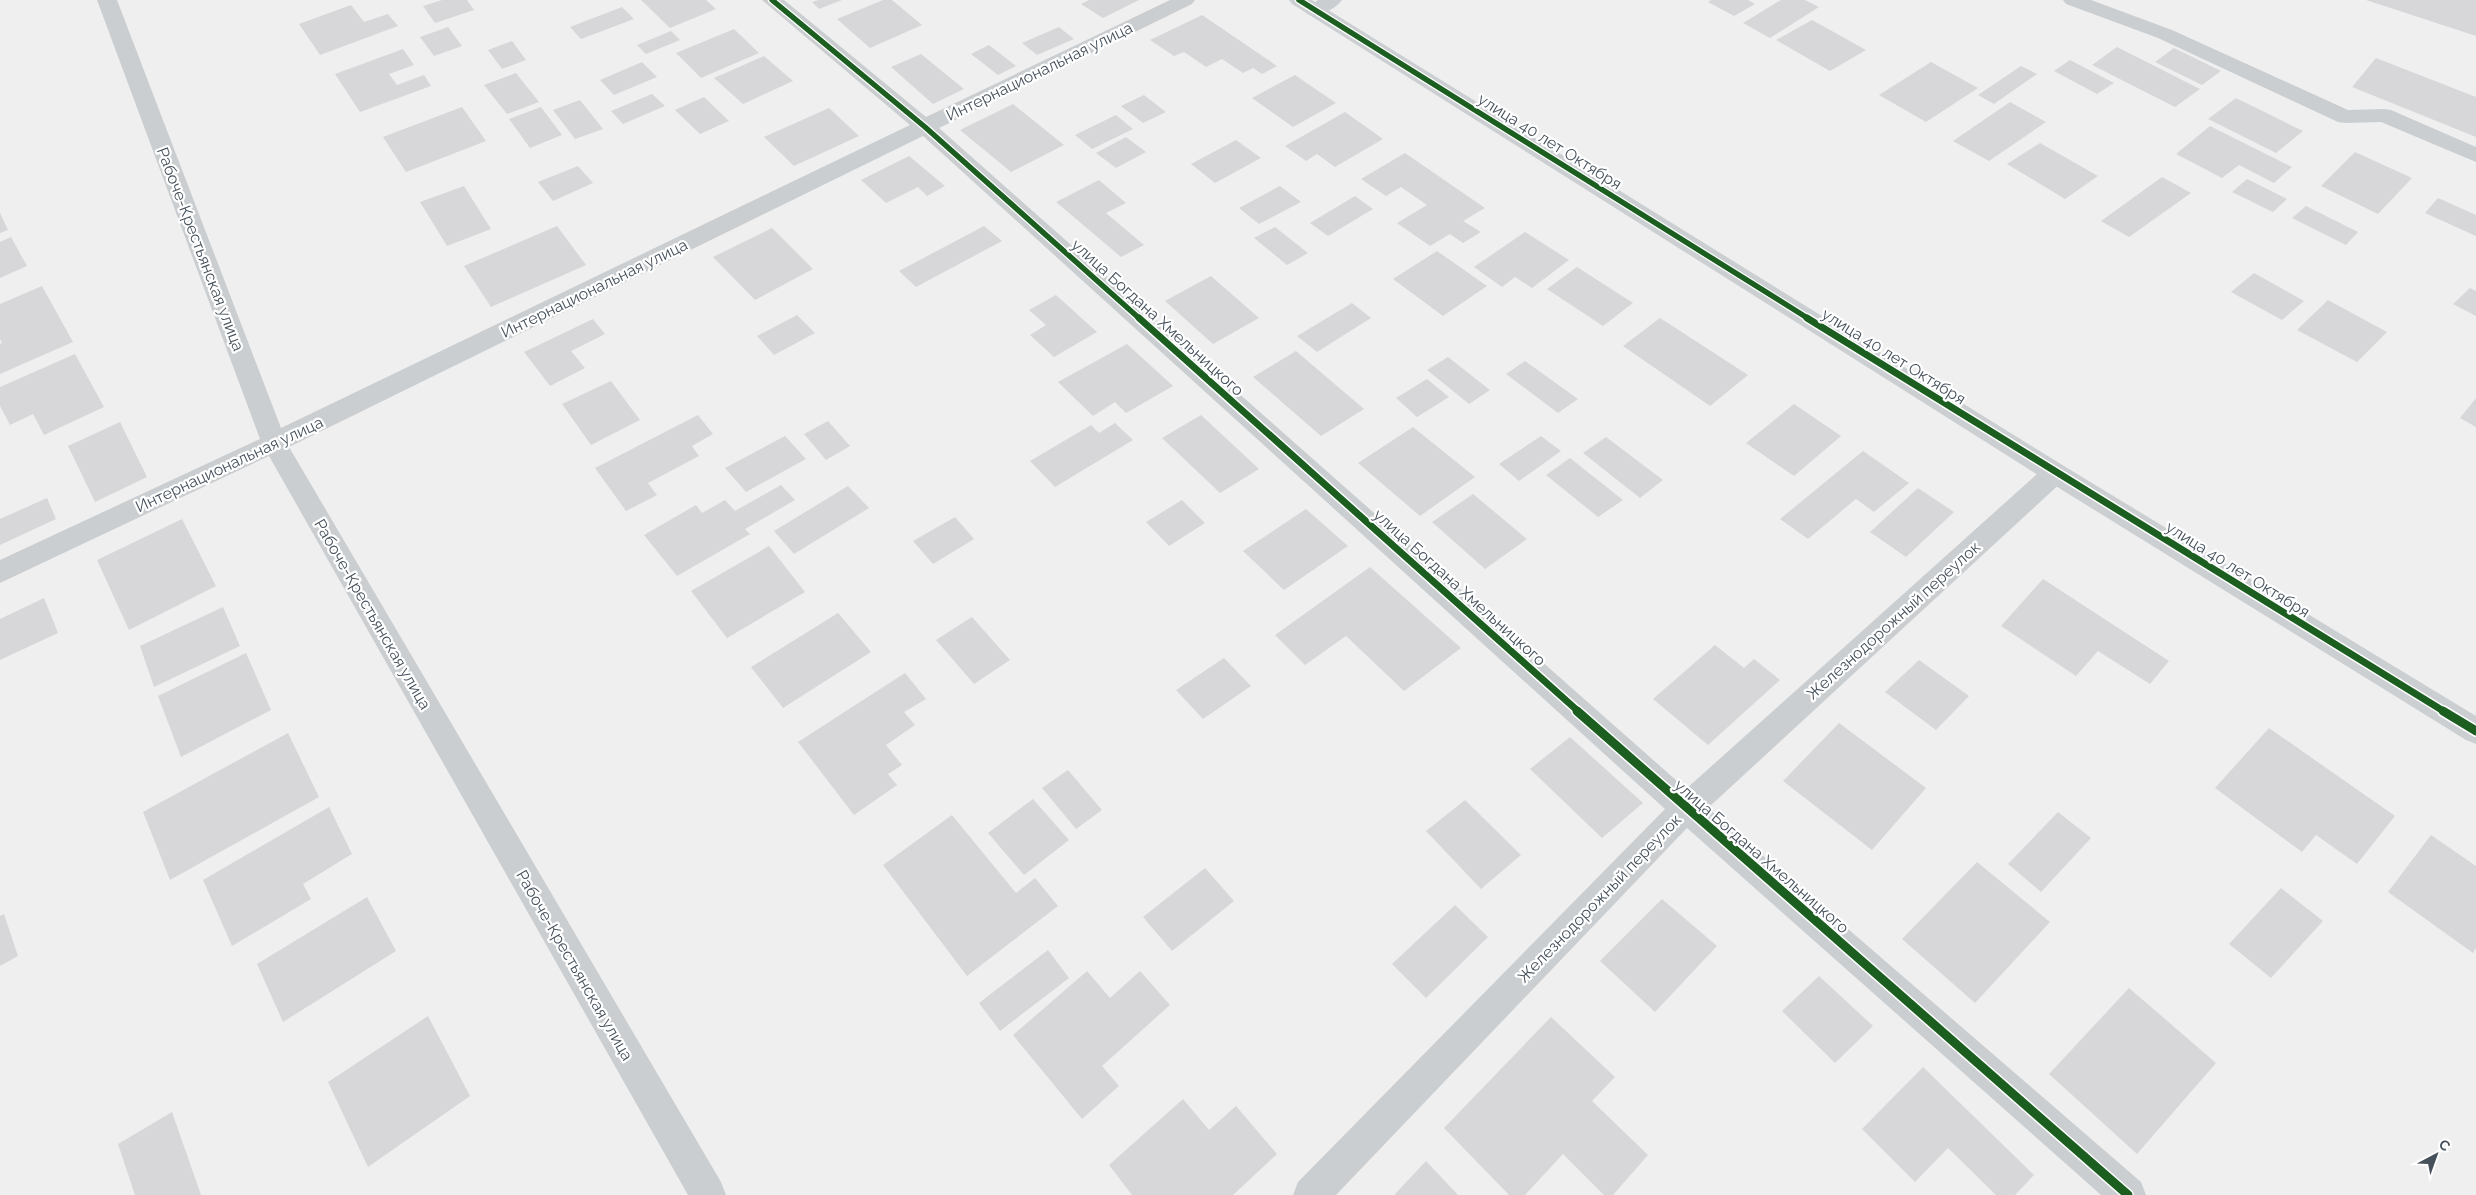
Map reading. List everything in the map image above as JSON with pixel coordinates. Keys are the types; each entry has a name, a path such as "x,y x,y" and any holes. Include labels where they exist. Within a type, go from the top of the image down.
{"street":[{"name":"Рабоче-Крестьянская улица","path":"106,0 274,443 708,1195"},
{"name":"улица Богдана Хмельницкого","path":"772,0 925,127 1686,808 2128,1195"},
{"name":"Интернациональная улица","path":"0,572 274,443 1185,0"},
{"path":"2073,0 2165,34 2345,118 2384,115 2476,155"},
{"name":"улица 40 лет Октября","path":"1315,3 2055,473 2476,732"},
{"name":"Железнодорожный переулок","path":"1311,1195 1686,808 2055,473"}],"building":[{"path":"442,0 467,0 474,10 435,23 423,6"},
{"path":"641,0 706,0 716,9 670,28"},
{"path":"819,0 842,0 819,9 812,2"},
{"path":"883,0 892,0 922,25 870,48 837,19"},
{"path":"1089,0 1139,0 1103,18 1081,4"},
{"path":"1711,0 1748,0 1755,4 1734,16 1708,2"},
{"path":"1781,0 1805,0 1819,7 1770,38 1743,23"},
{"path":"2366,0 2476,0 2476,36"},
{"path":"351,5 364,22 388,14 398,26 320,55 299,24"},
{"path":"622,7 634,19 581,39 570,27"},
{"path":"1202,15 1277,66 1262,74 1253,68 1243,73 1222,59 1206,67 1184,52 1174,56 1150,40"},
{"path":"1812,20 1866,50 1830,71 1776,40"},
{"path":"448,27 462,46 434,56 420,37"},
{"path":"1059,27 1074,39 1037,55 1022,43"},
{"path":"734,29 759,53 701,78 676,53"},
{"path":"671,31 680,40 646,54 637,45"},
{"path":"512,41 526,60 502,69 488,50"},
{"path":"989,45 1016,66 998,75 971,54"},
{"path":"2117,47 2200,89 2175,107 2092,65"},
{"path":"2174,48 2221,71 2202,85 2155,62"},
{"path":"403,49 414,65 389,74 397,85 424,75 431,86 360,112 335,74"},
{"path":"921,54 964,89 933,104 891,67"},
{"path":"764,56 793,81 743,104 714,78"},
{"path":"2376,58 2476,97 2476,137 2352,87"},
{"path":"2070,60 2114,83 2097,94 2054,71"},
{"path":"642,62 657,77 614,95 600,80"},
{"path":"1931,62 1978,88 1926,122 1879,95"},
{"path":"2021,66 2037,74 1994,104 1978,95"},
{"path":"516,73 539,102 507,114 484,85"},
{"path":"1295,75 1336,103 1293,127 1252,98"},
{"path":"652,94 665,106 623,124 611,111"},
{"path":"1144,95 1166,112 1143,123 1121,106"},
{"path":"704,97 729,121 700,134 675,110"},
{"path":"2236,98 2303,131 2276,153 2208,119"},
{"path":"580,100 603,129 575,139 553,110"},
{"path":"2010,102 2046,122 1989,161 1953,141"},
{"path":"1013,104 1064,145 1011,172 960,130"},
{"path":"462,107 486,141 406,172 383,137"},
{"path":"541,107 562,135 530,148 509,119"},
{"path":"829,108 859,136 794,166 764,137"},
{"path":"1345,112 1383,139 1335,167 1317,154 1306,161 1285,146"},
{"path":"1116,115 1133,129 1092,149 1075,135"},
{"path":"2210,126 2292,167 2274,183 2239,165 2222,178 2176,154"},
{"path":"1126,137 1146,152 1116,168 1096,153"},
{"path":"1236,140 1261,158 1215,183 1191,164"},
{"path":"2040,143 2098,176 2065,199 2007,164"},
{"path":"2355,152 2412,178 2378,214 2321,186"},
{"path":"1405,153 1485,208 1463,221 1481,232 1463,243 1450,234 1430,246 1397,223 1427,205 1401,187 1386,196 1361,179"},
{"path":"909,156 945,186 927,196 918,187 886,203 861,180"},
{"path":"578,166 593,183 553,201 538,182"},
{"path":"2162,177 2191,193 2129,237 2101,221"},
{"path":"2247,179 2287,199 2273,212 2232,192"},
{"path":"1099,180 1126,203 1106,213 1144,245 1121,257 1056,202"},
{"path":"464,186 491,229 447,246 420,202"},
{"path":"1280,186 1301,202 1259,224 1239,208"},
{"path":"1355,196 1373,209 1328,236 1310,223"},
{"path":"2438,198 2476,215 2476,236 2425,213"},
{"path":"2306,206 2358,232 2346,245 2292,218"},
{"path":"0,213 8,230 0,233"},
{"path":"557,226 586,265 491,307 464,266"},
{"path":"984,226 1002,241 916,287 899,271"},
{"path":"1275,227 1308,253 1287,265 1254,238"},
{"path":"772,228 813,269 755,300 713,257"},
{"path":"1525,232 1569,260 1532,288 1515,277 1502,287 1474,267"},
{"path":"11,237 27,266 0,278 0,242"},
{"path":"1437,251 1487,286 1443,316 1393,279"},
{"path":"1577,267 1633,303 1603,326 1547,289"},
{"path":"2254,273 2304,301 2282,320 2231,292"},
{"path":"1211,276 1259,318 1213,344 1165,301"},
{"path":"42,286 73,342 0,374 0,344 2,343 0,339 0,304"},
{"path":"2470,288 2476,291 2476,316 2453,304"},
{"path":"1056,295 1097,332 1054,357 1030,335 1046,325 1029,310"},
{"path":"2328,300 2387,332 2357,362 2297,330"},
{"path":"1352,303 1371,318 1317,352 1297,336"},
{"path":"797,315 815,333 774,355 757,336"},
{"path":"1660,318 1748,375 1710,406 1623,346"},
{"path":"593,319 605,334 571,351 585,368 550,386 524,352"},
{"path":"1127,344 1173,386 1126,413 1115,402 1093,416 1058,382"},
{"path":"1296,351 1364,409 1321,436 1253,377"},
{"path":"75,354 104,407 44,435 33,414 10,425 0,406 0,387"},
{"path":"1448,357 1490,390 1469,404 1427,370"},
{"path":"1525,361 1578,399 1558,413 1506,374"},
{"path":"1427,379 1449,397 1417,417 1396,398"},
{"path":"611,381 640,420 591,445 562,404"},
{"path":"2476,398 2476,427 2460,418"},
{"path":"1794,404 1841,436 1794,476 1746,443"},
{"path":"698,415 713,434 692,446 699,456 648,483 657,495 626,511 595,468"},
{"path":"1201,415 1259,469 1220,493 1162,438"},
{"path":"828,421 850,446 826,460 804,434"},
{"path":"120,422 147,477 95,502 68,446"},
{"path":"1115,423 1133,440 1055,487 1030,461 1091,425 1099,433"},
{"path":"1413,427 1475,477 1420,516 1358,463"},
{"path":"785,436 806,459 746,492 725,468"},
{"path":"1541,436 1561,451 1519,481 1499,464"},
{"path":"1606,437 1663,480 1640,498 1583,453"},
{"path":"1863,451 1909,483 1874,512 1856,499 1808,539 1780,519"},
{"path":"1570,458 1623,500 1598,517 1546,475"},
{"path":"781,485 795,500 745,529 750,534 677,576 644,535 696,505 702,513 725,500 735,511"},
{"path":"848,486 869,508 794,554 774,531"},
{"path":"1918,488 1954,512 1906,557 1870,532"},
{"path":"1473,494 1527,539 1485,569 1432,522"},
{"path":"47,498 56,519 0,545 0,519"},
{"path":"1182,500 1205,523 1169,546 1146,522"},
{"path":"1306,509 1348,546 1284,590 1243,551"},
{"path":"955,517 974,539 933,564 913,541"},
{"path":"182,519 216,586 129,630 97,560"},
{"path":"769,546 805,592 727,638 691,591"},
{"path":"1370,567 1461,648 1404,691 1346,636 1305,665 1275,635"},
{"path":"2043,579 2169,661 2150,684 2098,651 2076,676 2001,626"},
{"path":"44,598 58,633 0,660 0,619"},
{"path":"223,607 240,646 154,687 140,646"},
{"path":"838,613 871,652 783,708 751,667"},
{"path":"972,617 1010,660 974,684 936,640"},
{"path":"1715,645 1744,668 1754,659 1780,680 1708,745 1653,699"},
{"path":"246,653 271,710 181,757 158,696"},
{"path":"1224,658 1251,686 1203,719 1176,690"},
{"path":"1919,660 1969,696 1936,730 1885,692"},
{"path":"905,673 926,699 904,712 915,725 886,745 902,765 888,774 897,785 854,815 798,742"},
{"path":"1839,723 1926,788 1872,850 1783,781"},
{"path":"2269,728 2395,816 2357,864 2316,835 2302,852 2215,788"},
{"path":"288,733 319,797 170,880 143,812"},
{"path":"1570,737 1643,803 1602,838 1530,769"},
{"path":"1068,770 1102,810 1076,829 1042,788"},
{"path":"1033,799 1069,840 1024,875 988,833"},
{"path":"1465,800 1521,855 1481,889 1426,831"},
{"path":"329,807 352,854 303,884 311,899 232,946 203,880"},
{"path":"2058,812 2091,838 2041,892 2008,864"},
{"path":"952,815 1016,893 1035,878 1058,906 967,976 883,865"},
{"path":"2431,835 2476,866 2476,948 2473,953 2388,892"},
{"path":"1977,862 2050,922 1975,1003 1902,939"},
{"path":"1205,868 1234,901 1172,951 1143,917"},
{"path":"2281,888 2323,921 2271,978 2229,944"},
{"path":"367,897 396,951 283,1022 257,964"},
{"path":"1662,899 1717,946 1655,1012 1600,961"},
{"path":"1455,905 1488,937 1426,998 1392,964"},
{"path":"4,914 18,956 0,966 0,916"},
{"path":"1048,950 1069,978 1000,1031 979,1003"},
{"path":"1087,971 1110,998 1140,971 1170,1005 1102,1066 1119,1086 1082,1119 1013,1035"},
{"path":"1819,976 1873,1026 1835,1063 1782,1011"},
{"path":"2129,988 2216,1063 2137,1154 2049,1074"},
{"path":"428,1016 470,1096 368,1167 328,1082"},
{"path":"1551,1017 1615,1077 1592,1101 1648,1155 1613,1195 1604,1195 1563,1154 1525,1195 1509,1195 1444,1128"},
{"path":"1923,1067 2034,1175 2015,1195 1996,1195 1948,1148 1915,1182 1862,1129"},
{"path":"1183,1099 1209,1130 1236,1106 1277,1154 1233,1195 1132,1195 1109,1165"},
{"path":"172,1112 201,1195 135,1195 118,1144"},
{"path":"1426,1161 1458,1195 1395,1194"}],"cycle path":[{"path":"772,0 925,127 1686,808 2128,1195"},
{"path":"1299,0 2055,473 2476,731"}]}
